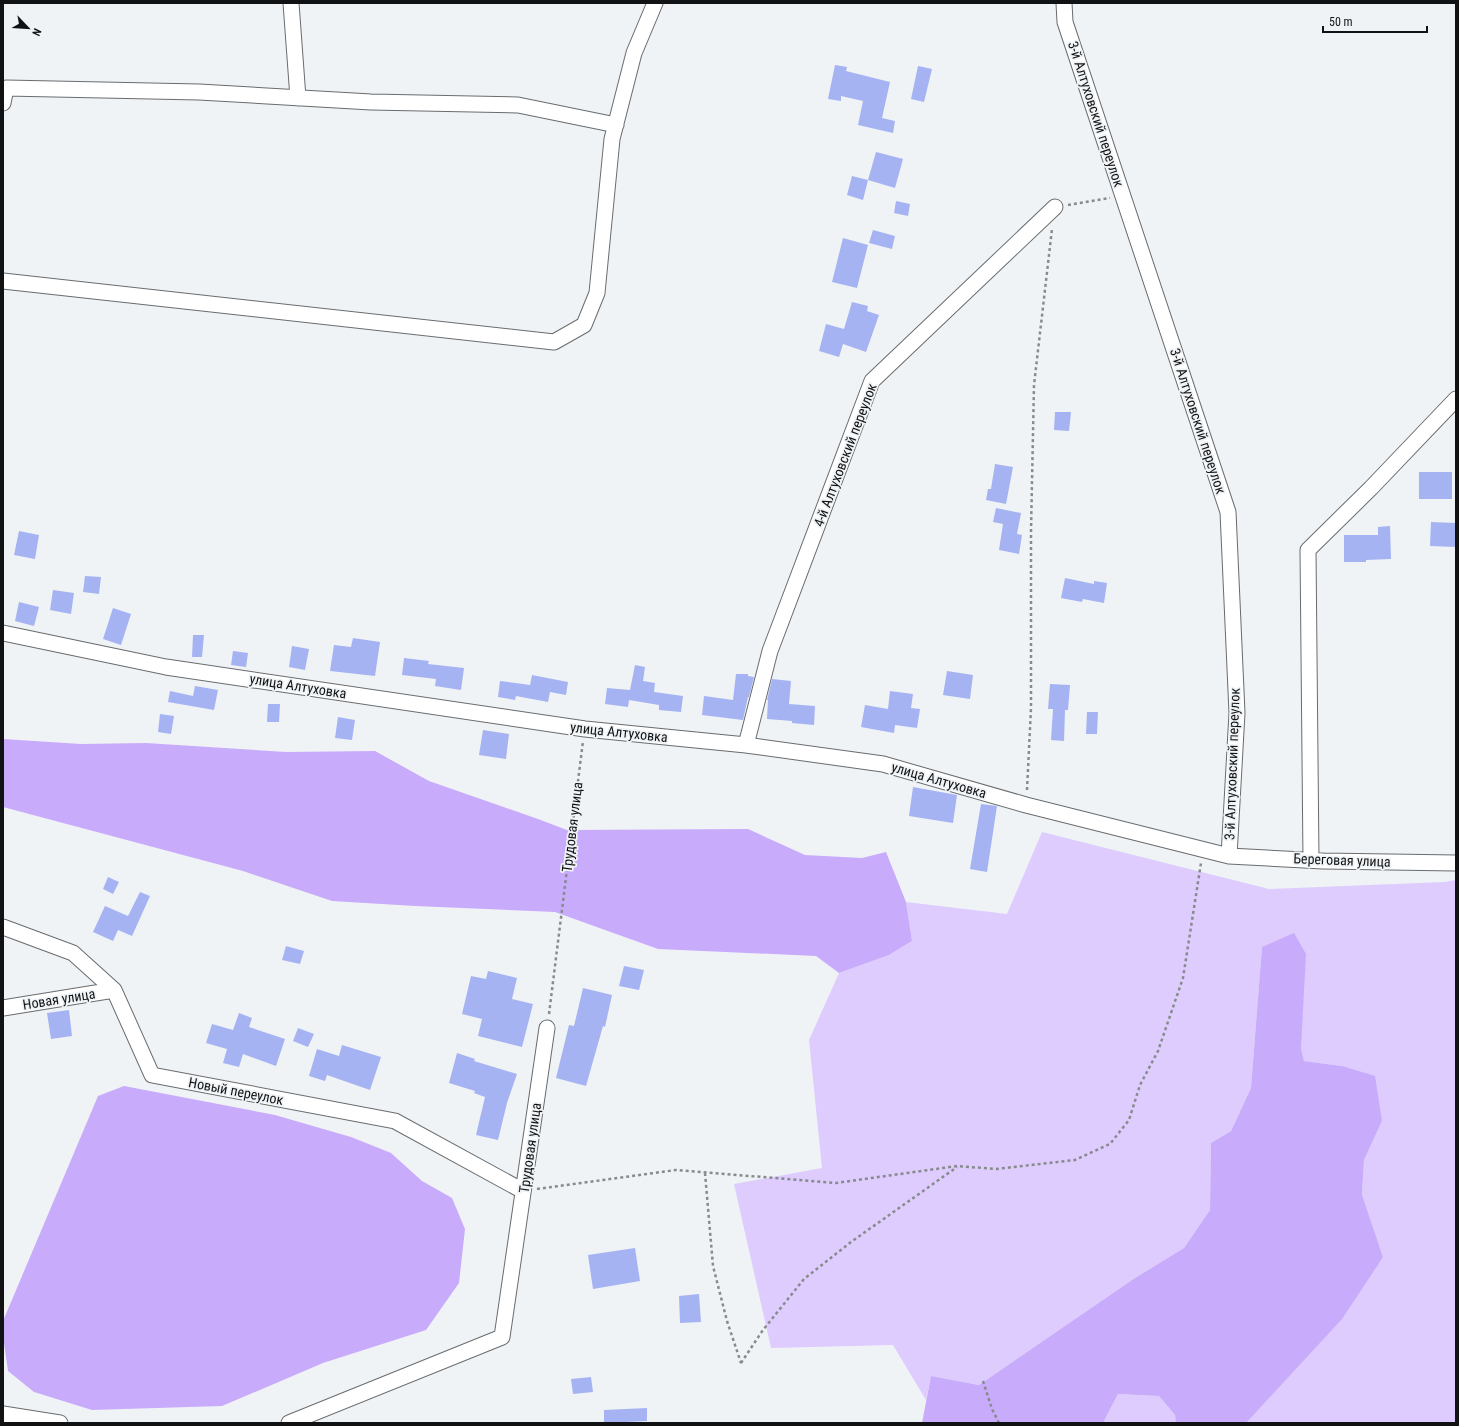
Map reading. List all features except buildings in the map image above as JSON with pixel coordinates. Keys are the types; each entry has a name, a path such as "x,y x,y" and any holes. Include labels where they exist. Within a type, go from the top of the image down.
{"street":[{"path":"291,3 298,98"},
{"path":"3,280 554,342 584,325 597,293 612,139 634,53 655,3"},
{"name":"3-й Алтуховский переулок","path":"1064,3 1065,22 1228,512 1237,713 1229,856"},
{"path":"3,103 6,88 199,92 371,102 518,105 616,125"},
{"name":"4-й Алтуховский переулок","path":"746,745 770,651 872,381 1055,207"},
{"path":"1311,860 1308,550 1371,488 1456,399"},
{"name":"улица Алтуховка","path":"3,633 166,667 585,729 746,745 883,764 1026,805 1229,856"},
{"name":"Береговая улица","path":"1229,856 1311,860 1456,863"},
{"name":"Новый переулок","path":"3,927 73,952 114,990 152,1075 395,1121 523,1191"},
{"name":"Новая улица","path":"3,1008 114,990"},
{"name":"Трудовая улица","path":"289,1423 502,1337 547,1028"},
{"path":"3,1414 60,1423"}],"path":[{"path":"1026,805 1031,708 1031,531 1034,385 1055,207 1123,195"},
{"name":"Трудовая улица","path":"547,1028 585,729"},
{"path":"523,1191 676,1170 836,1184 958,1166 996,1169 1075,1160 1110,1144 1129,1120 1140,1085 1158,1051 1183,978 1203,849"},
{"path":"705,1172 713,1266 727,1321 741,1363 764,1330 804,1279 851,1242 958,1166"},
{"path":"983,1381 992,1409 999,1423"}],"shaded area":[{"path":"3,739 81,744 146,743 286,752 375,751 429,781 567,830 748,829 805,855 862,858 886,852 906,902 912,941 889,955 839,973 816,956 658,949 555,912 332,901 243,871 3,807"},
{"path":"1042,832 1269,889 1444,882 1456,880 1456,1423 1246,1423 1383,1257 1362,1196 1364,1160 1382,1121 1342,1066 1304,1061 1301,1048 1262,947 1251,1088 1231,1131 1211,1143 1210,1210 1184,1248 1135,1278 979,1385 931,1376 926,1400 893,1345 771,1348 734,1184 822,1168 809,1040 839,973 889,955 912,941 906,902 1007,914"},
{"path":"1294,933 1306,954 1301,1048 1304,1061 1342,1066 1375,1076 1382,1121 1364,1160 1362,1195 1383,1257 1342,1319 1246,1423 1176,1423 1175,1415 1159,1396 1118,1394 1103,1423 922,1423 931,1376 979,1385 1135,1278 1184,1248 1210,1210 1211,1143 1231,1131 1251,1088 1262,947"},
{"path":"124,1086 275,1115 351,1137 391,1153 422,1181 452,1198 465,1229 459,1283 426,1330 323,1363 222,1406 92,1410 34,1392 8,1371 3,1336 3,1321 98,1096"},
{"path":"1118,1394 1159,1396 1175,1415 1176,1423 1103,1423"}]}
